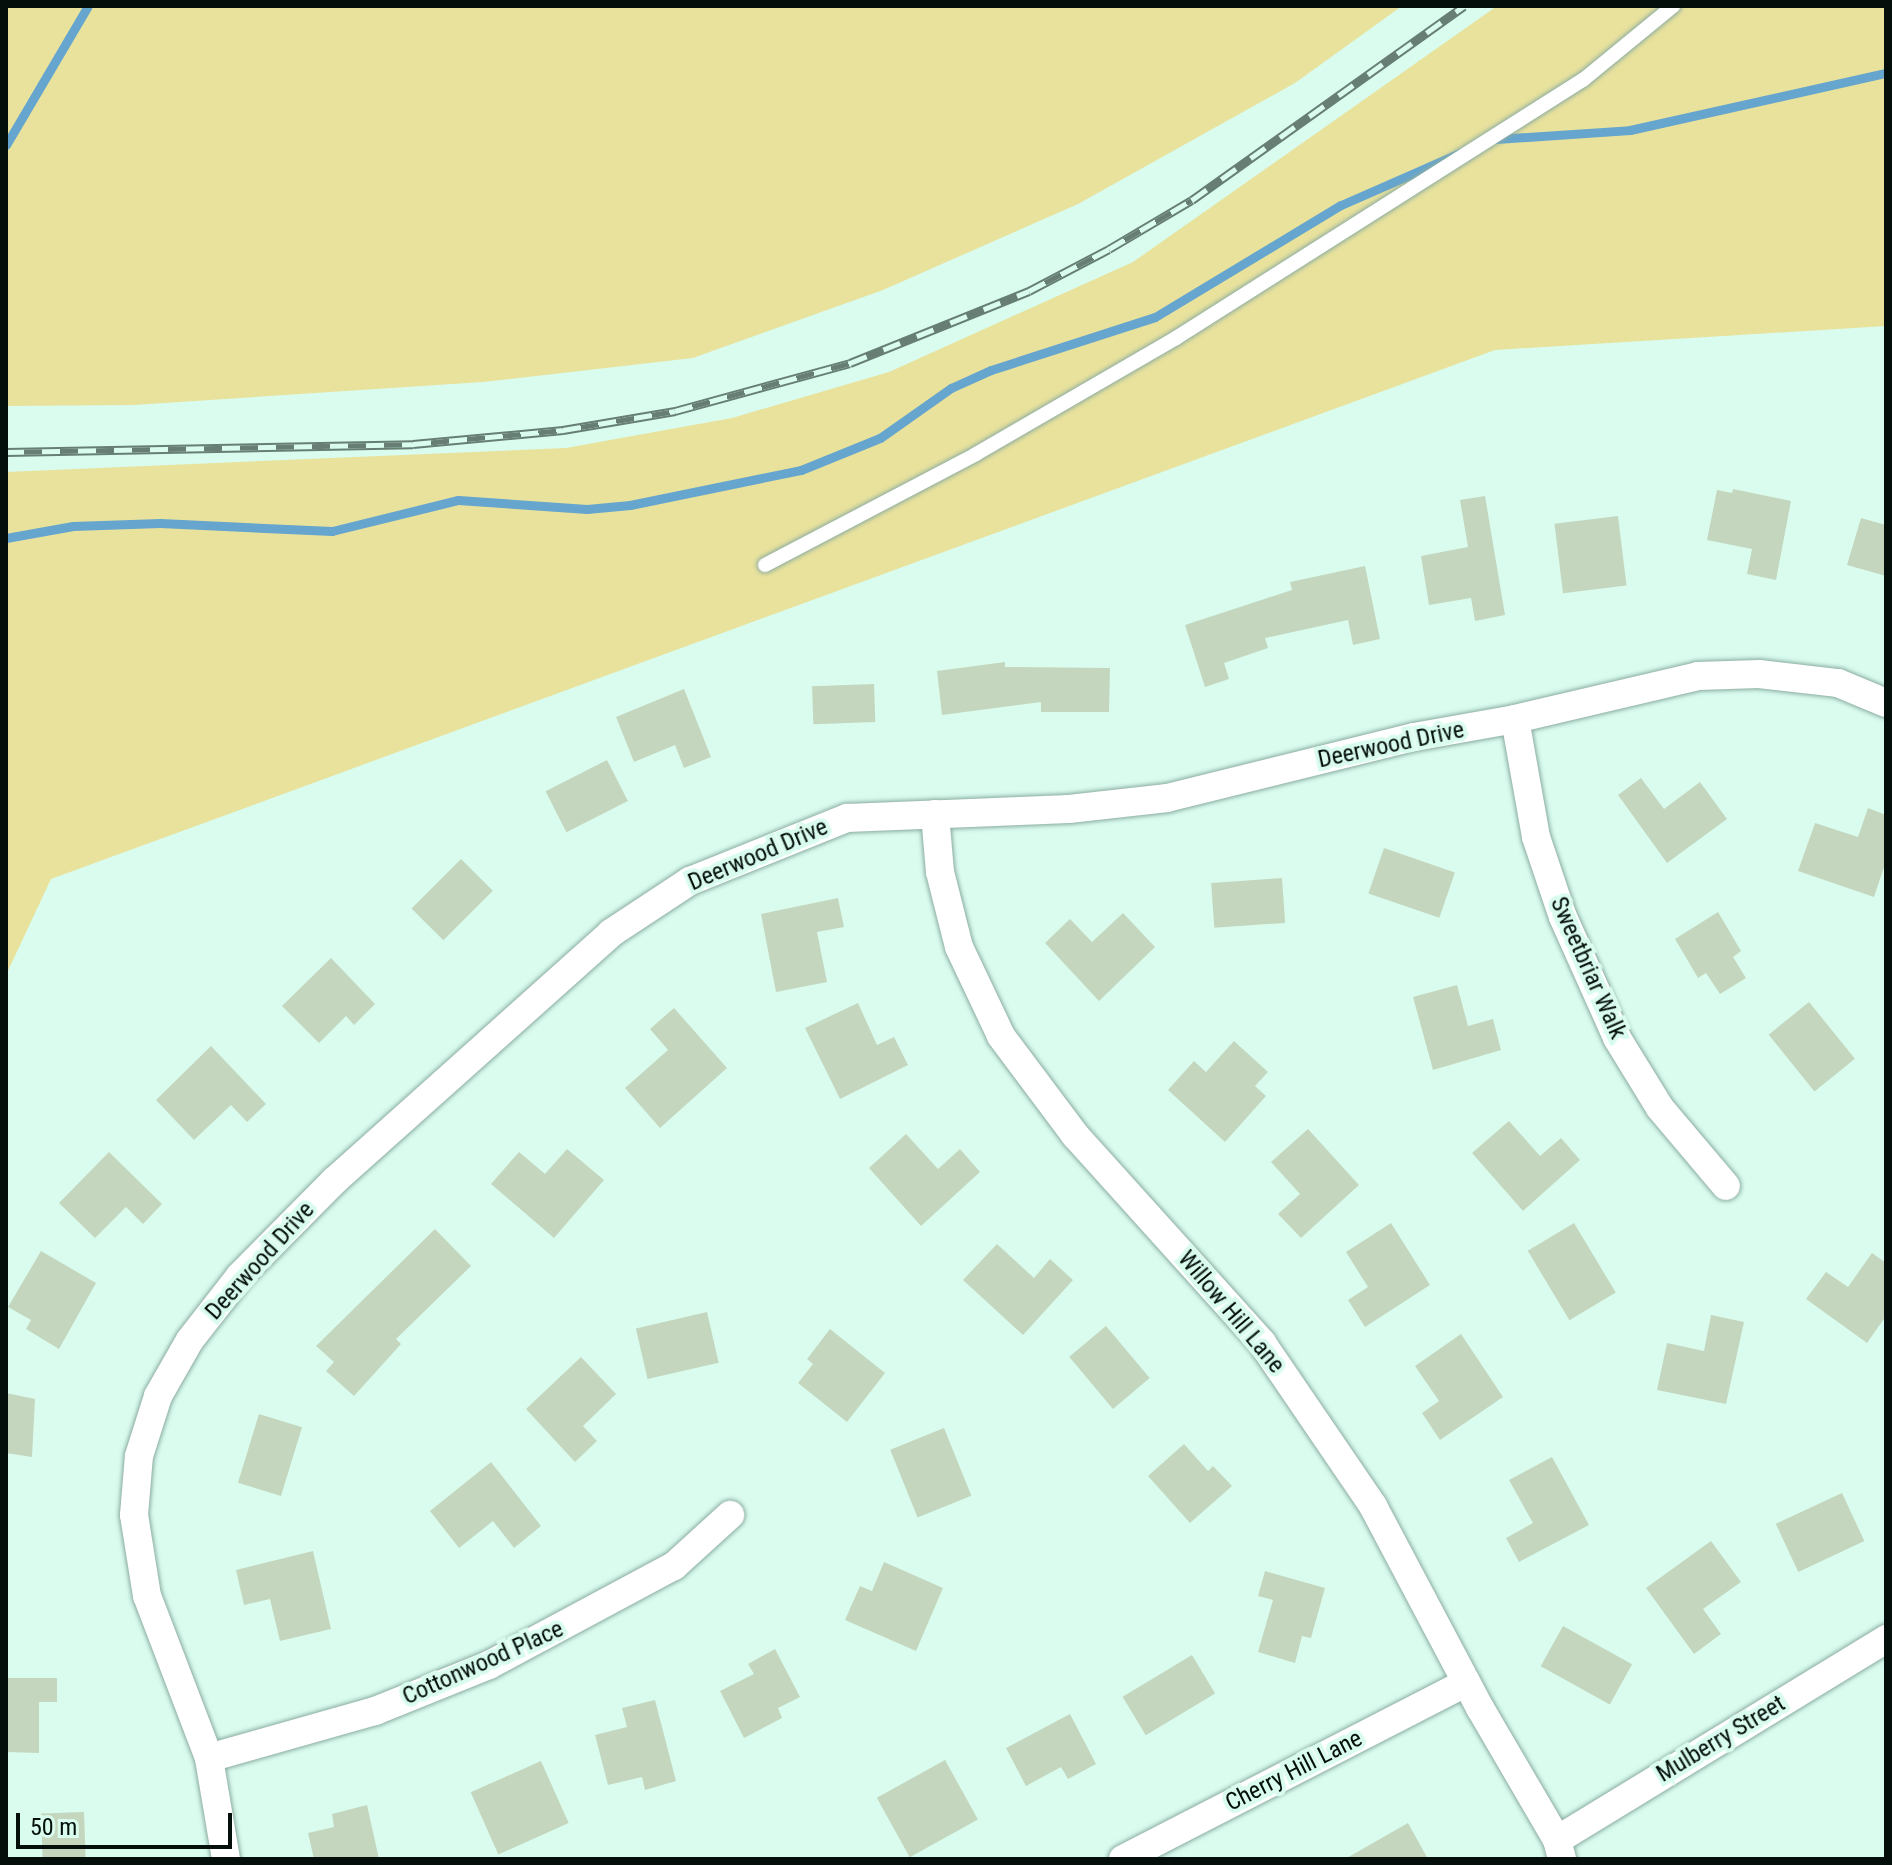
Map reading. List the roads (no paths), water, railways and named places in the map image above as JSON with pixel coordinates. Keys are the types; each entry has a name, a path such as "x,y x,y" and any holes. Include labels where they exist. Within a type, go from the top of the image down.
{"street":[{"name":"Deerwood Drive","path":"226,1859 209,1758 147,1596 134,1515 139,1456 158,1396 190,1340 240,1276 334,1181 611,933 690,881 770,846 847,818 1069,809 1167,798 1414,737 1515,719 1698,676 1759,674 1838,683 1886,703"},
{"name":"Sweetbriar Walk","path":"1515,719 1536,837 1563,917 1617,1038 1660,1108 1726,1186"},
{"name":"Willow Hill Lane","path":"935,814 940,872 959,947 1001,1036 1075,1135 1262,1343 1373,1506 1466,1683 1559,1849"},
{"name":"Cottonwood Place","path":"209,1758 375,1711 489,1665 674,1566 730,1515"},
{"name":"Mulberry Street","path":"1559,1849 1886,1639"},
{"name":"Cherry Hill Lane","path":"1123,1859 1466,1683"}],"lane":[{"path":"765,565 976,454 1176,338 1583,80 1673,6"}],"waterway":[{"path":"6,145 88,6"},
{"path":"1496,139 1630,130 1886,73"},
{"path":"6,538 73,526 160,523 332,531 458,500 587,509 630,505 801,470 880,438 951,388 991,370 1155,317 1341,205 1460,153"}],"railway":[{"path":"6,452 413,444 563,430 675,411 850,363 1029,291 1109,249 1192,200 1464,6"}]}
